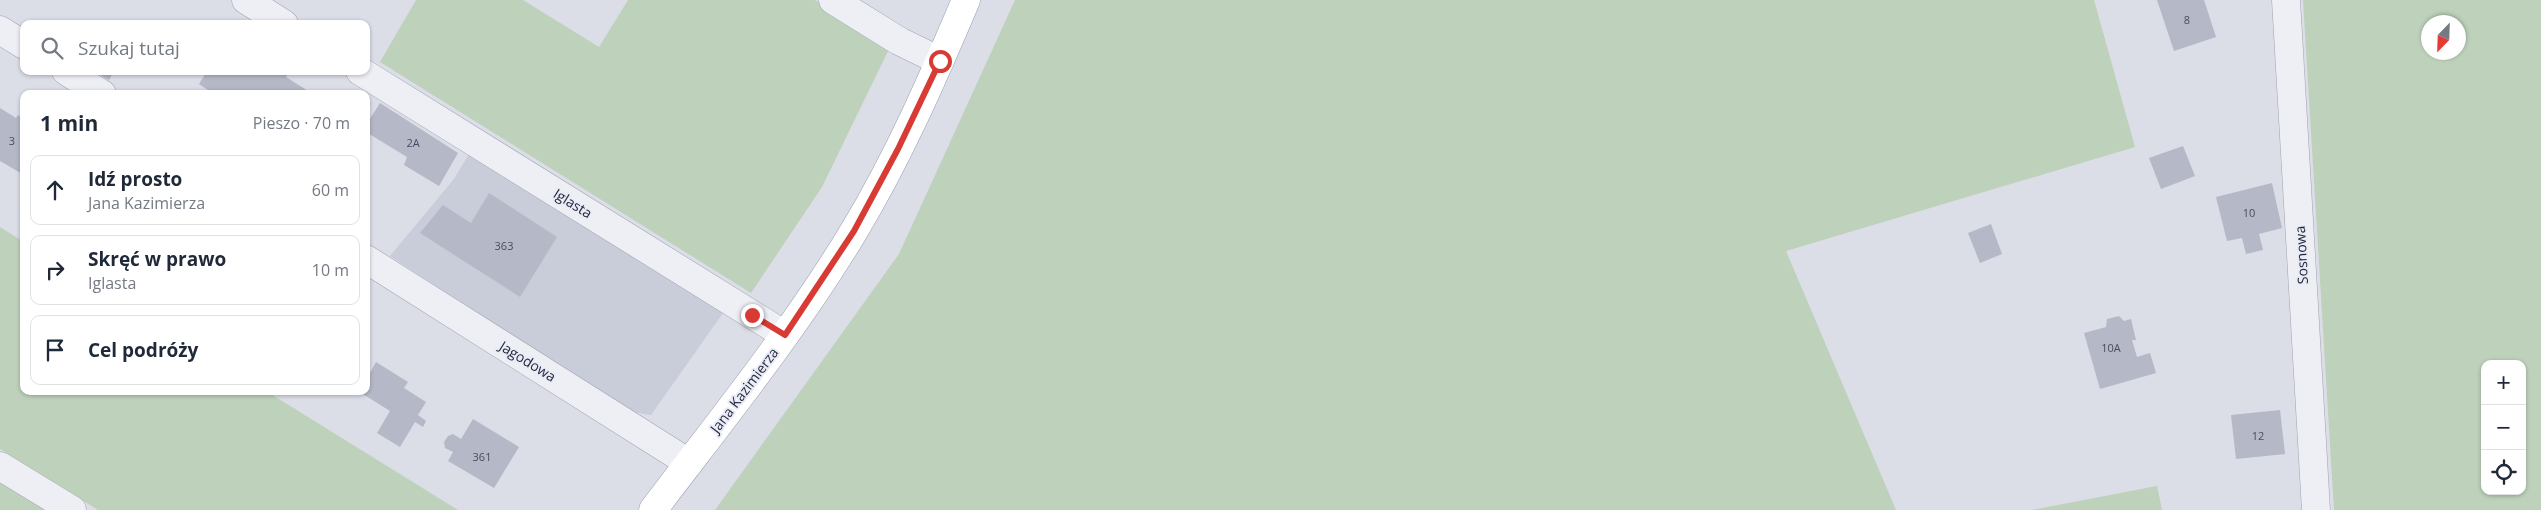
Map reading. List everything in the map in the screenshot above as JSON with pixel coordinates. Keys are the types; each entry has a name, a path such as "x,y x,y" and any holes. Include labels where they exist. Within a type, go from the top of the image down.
{"main road":[{"name":"Jana Kazimierza","path":"653,510 785,335 854,231 898,149 940,61 966,0"}],"street":[{"path":"246,0 278,20"},
{"path":"834,0 899,41 940,61"},
{"name":"Sosnowa","path":"2286,0 2316,510"},
{"path":"0,30 20,42"},
{"path":"72,75 96,90"},
{"name":"Iglasta","path":"366,75 785,335"},
{"name":"Jagodowa","path":"370,262 689,463"},
{"path":"0,466 72,510"}],"shaded area":[{"path":"469,154 723,313 651,415 632,412 390,256 454,179"}],"green space":[{"path":"416,0 523,0 599,47 628,0 815,0 891,45 822,187 751,293 380,62"},
{"path":"1015,0 2094,0 2135,147 1786,251 1896,510 715,510 899,254"},
{"path":"2303,0 2541,0 2541,510 2334,510"},
{"path":"0,227 20,240 20,395 272,395 458,510 98,510 0,449"},
{"path":"0,479 51,510 0,510"},
{"path":"2157,486 2162,510 2032,510"}],"building":[{"path":"2157,0 2204,0 2216,37 2174,51"},
{"path":"101,75 112,75 109,80"},
{"path":"205,75 287,75 286,77 307,90 208,90 199,84"},
{"path":"380,103 458,153 439,186 404,165 407,157 370,134 370,119"},
{"path":"0,108 16,118 18,115 20,116 20,173 0,161"},
{"path":"2183,146 2195,176 2161,189 2149,158"},
{"path":"2272,183 2282,228 2259,234 2263,250 2246,254 2242,238 2227,241 2216,197"},
{"path":"489,193 557,237 520,297 420,233 443,205 471,223"},
{"path":"1991,224 2002,254 1980,263 1968,233"},
{"path":"2119,316 2124,321 2131,319 2136,340 2132,340 2137,357 2150,353 2156,373 2100,389 2084,333 2106,327 2107,319"},
{"path":"376,362 408,382 404,388 426,402 418,415 426,421 423,427 415,422 400,447 377,433 390,411 364,395 370,395 370,373"},
{"path":"2280,410 2285,454 2236,459 2231,415"},
{"path":"473,419 519,447 494,488 448,461 453,452 445,448 444,442 448,436 453,434 461,439"}],"route":[{"path":"752,315 785,335 854,231 898,149 940,61"}]}
